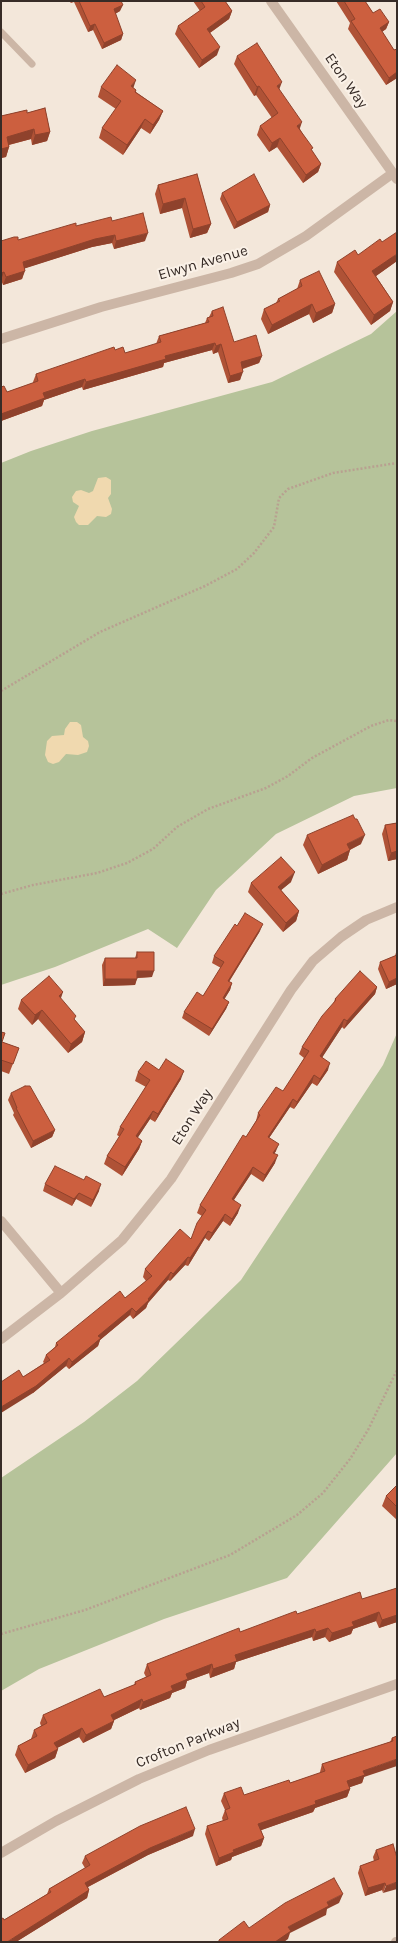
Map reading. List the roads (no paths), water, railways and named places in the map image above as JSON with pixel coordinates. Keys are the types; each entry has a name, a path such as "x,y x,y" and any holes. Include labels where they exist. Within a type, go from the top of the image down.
{"street":[{"name":"Eton Way","path":"272,1 395,176"},
{"name":"Elwyn Avenue","path":"1,339 101,307 231,273 258,264 306,236 395,176"},
{"name":"Eton Way","path":"1,1339 61,1293 122,1240 147,1210 171,1179 291,990 314,961 341,937 366,920 397,907"},
{"path":"1,1221 61,1293"},
{"name":"Crofton Parkway","path":"1,1853 56,1820 139,1779 209,1750 397,1684"}],"lane":[{"path":"1,32 32,64"}]}
